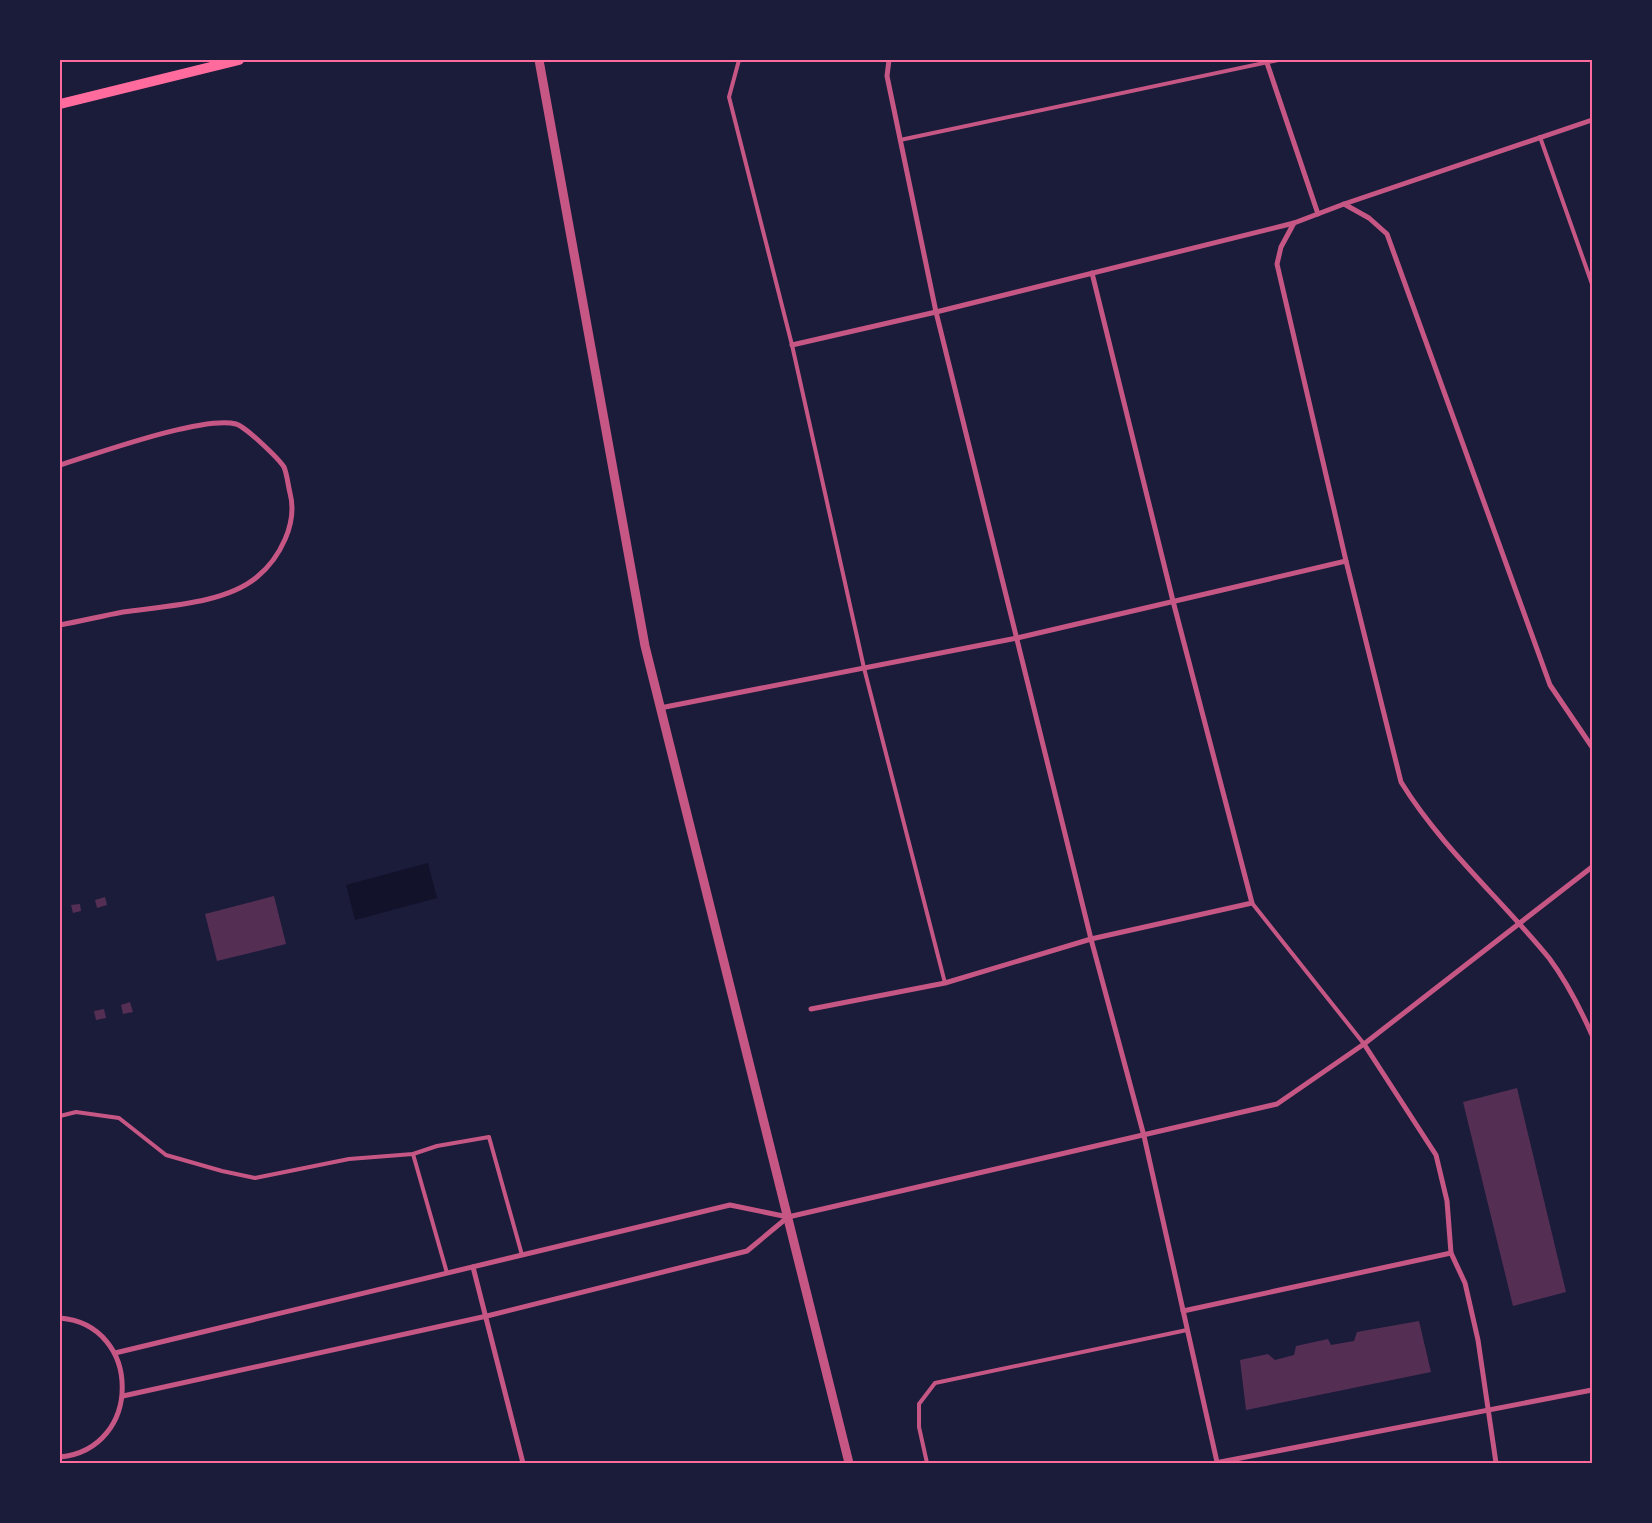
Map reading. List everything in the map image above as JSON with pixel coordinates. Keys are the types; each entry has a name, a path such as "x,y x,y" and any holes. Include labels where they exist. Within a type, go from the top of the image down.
{"main road":[{"path":"60,104 239,60"}],"street":[{"path":"539,60 643,636 849,1463"},
{"path":"889,60 887,76 936,312 1091,940 1144,1136 1216,1462 1592,1390"},
{"path":"1267,62 1318,214"},
{"path":"792,345 936,312 1294,223 1540,136 1592,120"},
{"path":"1344,204 1369,218 1387,234 1550,685 1592,747"},
{"path":"1294,223 1282,247 1277,264 1346,561 1402,782 1419,810 1550,960 1577,1002 1592,1035"},
{"path":"811,1009 945,983 1091,940 1252,903 1173,601 1092,274"},
{"path":"60,465 158,435 199,426 237,424 259,441 284,467 292,502 289,529 280,551 257,578 216,599 120,613 60,625"},
{"path":"660,708 1017,638 1346,561"},
{"path":"115,1353 730,1205 788,1217 1277,1104 1364,1044 1592,867"},
{"path":"1364,1044 1436,1155 1447,1201 1451,1253 1465,1283 1478,1340 1496,1463"},
{"path":"123,1396 487,1316 747,1251 788,1217"},
{"path":"1183,1311 1451,1253"},
{"path":"473,1267 523,1463"},
{"path":"60,1318 69,1318 88,1326 103,1337 115,1353 122,1374 123,1396 117,1416 106,1434 90,1448 70,1456 60,1457"},
{"path":"70,1456 72,1463"}],"lane":[{"path":"739,60 729,97 792,345 864,668 945,983"},
{"path":"900,140 1278,60"},
{"path":"1540,136 1592,284"},
{"path":"1252,903 1364,1044"},
{"path":"60,1116 76,1112 119,1118 166,1155 255,1178 349,1159 413,1154 437,1146 489,1138 522,1255"},
{"path":"413,1154 447,1273"},
{"path":"928,1463 920,1427 919,1404 935,1383 1187,1330"}],"shaded area":[{"path":"428,863 437,898 355,920 346,885"}],"building":[{"path":"274,896 286,944 217,961 205,914"},
{"path":"105,897 107,905 97,908 95,900"},
{"path":"80,904 81,911 73,913 71,905"},
{"path":"130,1002 133,1012 123,1014 121,1005"},
{"path":"104,1009 106,1018 96,1020 94,1011"},
{"path":"1517,1088 1566,1292 1513,1306 1463,1102"},
{"path":"1419,1321 1431,1372 1246,1410 1240,1360 1268,1354 1275,1360 1294,1355 1296,1346 1328,1339 1331,1345 1354,1341 1357,1332"}]}
